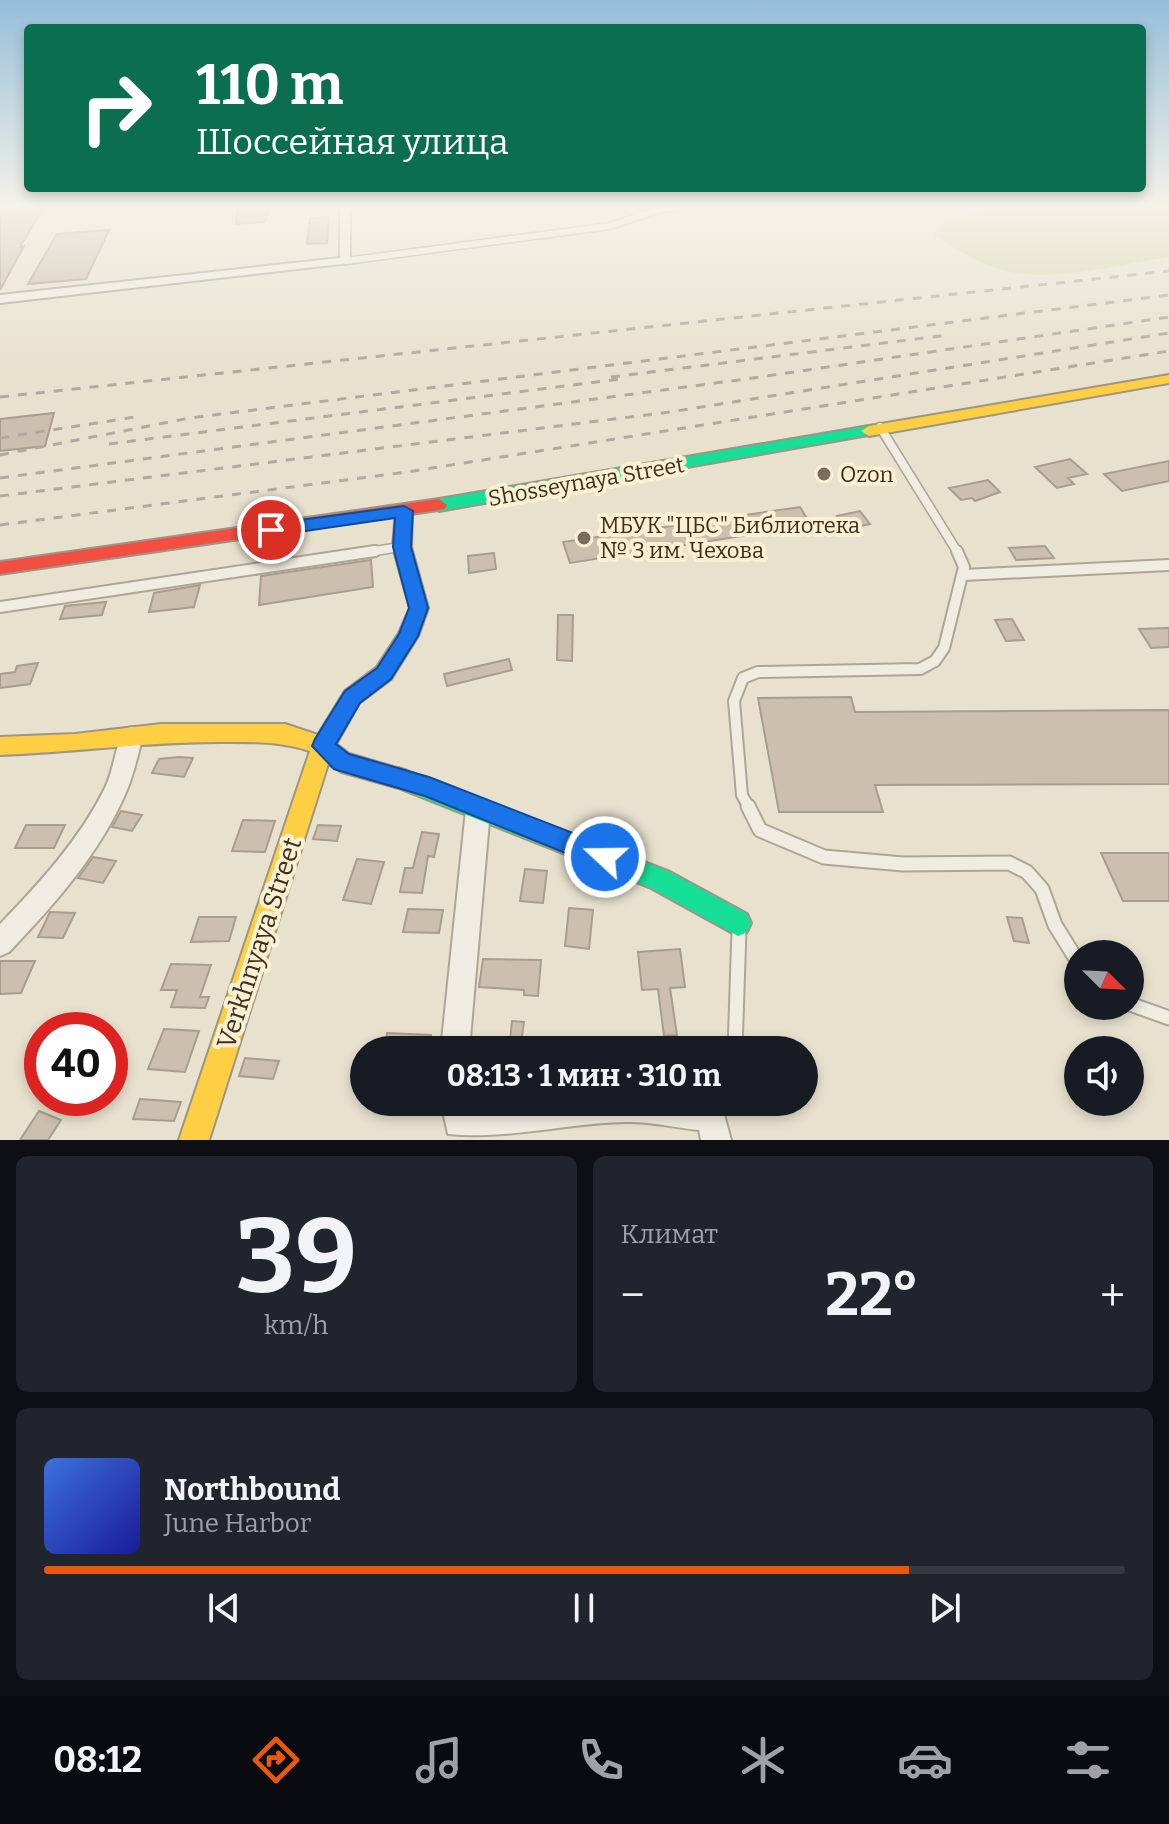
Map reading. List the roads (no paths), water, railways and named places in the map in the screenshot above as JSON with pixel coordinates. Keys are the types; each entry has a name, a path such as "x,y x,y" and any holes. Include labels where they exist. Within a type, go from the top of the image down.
{"main road":[{"name":"Shosseynaya Street","path":"0,568 404,511 1169,379"},
{"name":"Verkhnyaya Street","path":"194,1140 323,746 352,697 384,673 408,636 419,608 402,547 404,511"},
{"path":"0,746 75,743 132,736 285,733 323,746 342,762 429,787 478,810 681,889 706,900 738,923"}],"street":[{"path":"0,299 346,261"},
{"path":"0,943 31,911 90,835 114,792 132,736"},
{"path":"456,1036 478,810"},
{"path":"458,1116 459,1123 485,1129 575,1116"},
{"path":"688,1116 716,1120"}],"lane":[{"path":"346,261 352,260"},
{"path":"879,427 954,543 964,575 944,648 935,661 920,669 758,672 743,678 734,701 742,795 760,830 824,857 903,864 1009,863 1027,872 1042,889 1055,925 1064,940"},
{"path":"0,607 350,552 402,547"},
{"path":"964,575 1169,565"},
{"path":"736,1036 738,923"},
{"path":"1144,1009 1169,1018"}],"railway":[{"path":"0,397 1169,271"},
{"path":"0,455 190,418 1169,295"},
{"path":"0,478 746,379 1169,317"},
{"path":"0,496 670,412 1169,333"},
{"path":"611,377 948,335"},
{"path":"0,525 407,472 1169,351"},
{"path":"109,444 620,379"},
{"path":"0,438 135,417"}],"place":[{"name":"Ozon","path":"824,474"},
{"name":"МБУК \"ЦБС\" Библиотека № 3 им. Чехова","path":"584,538"}]}
